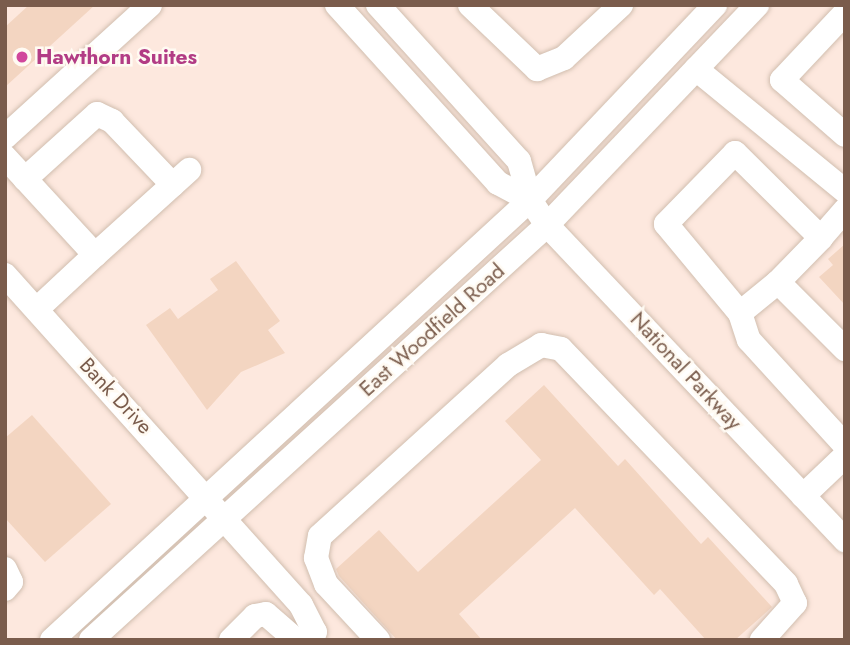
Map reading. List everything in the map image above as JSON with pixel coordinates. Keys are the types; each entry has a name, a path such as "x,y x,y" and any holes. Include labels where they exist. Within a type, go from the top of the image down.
{"street":[{"path":"5,137 150,5"},
{"name":"National Parkway","path":"337,5 498,183 530,200"},
{"name":"National Parkway","path":"378,5 519,161 530,200 547,225 845,540"},
{"path":"470,5 537,69 564,58 621,5"},
{"name":"East Woodfield Road","path":"52,640 530,200 715,5"},
{"name":"East Woodfield Road","path":"92,640 547,225 757,5"},
{"path":"845,13 782,80 845,135"},
{"path":"696,69 845,191"},
{"path":"25,178 97,114 112,121 181,178 37,309"},
{"path":"821,238 736,153 666,224 740,313 749,340 845,445"},
{"path":"5,157 95,255"},
{"path":"740,313 778,282 845,210"},
{"name":"Bank Drive","path":"5,275 301,605 315,632 311,640"},
{"path":"778,282 845,349"},
{"path":"378,640 326,584 316,558 320,536 508,365 541,345 561,349 786,583 795,603 762,640"},
{"path":"803,496 845,456"},
{"path":"5,569 11,582 5,589"},
{"path":"231,640 256,617 266,614 296,640"}],"shaded area":[{"path":"5,5 845,5 845,640 5,640"}],"building":[{"name":"Hawthorn Suites","path":"29,5 95,5 5,87 5,27"},
{"path":"845,244 845,305 819,277 833,265 828,259"},
{"path":"236,261 280,321 268,330 285,353 241,372 207,410 146,325 170,308 178,319 218,290 210,279"},
{"path":"544,385 618,466 625,459 701,544 708,537 772,607 735,640 706,640 660,589 654,595 575,508 459,614 482,640 397,640 339,576 336,569 379,530 418,572 541,460 505,421"},
{"path":"32,415 111,504 45,562 5,518 5,438"}],"place":[{"name":"Hawthorn Suites","path":"22,57"}]}
